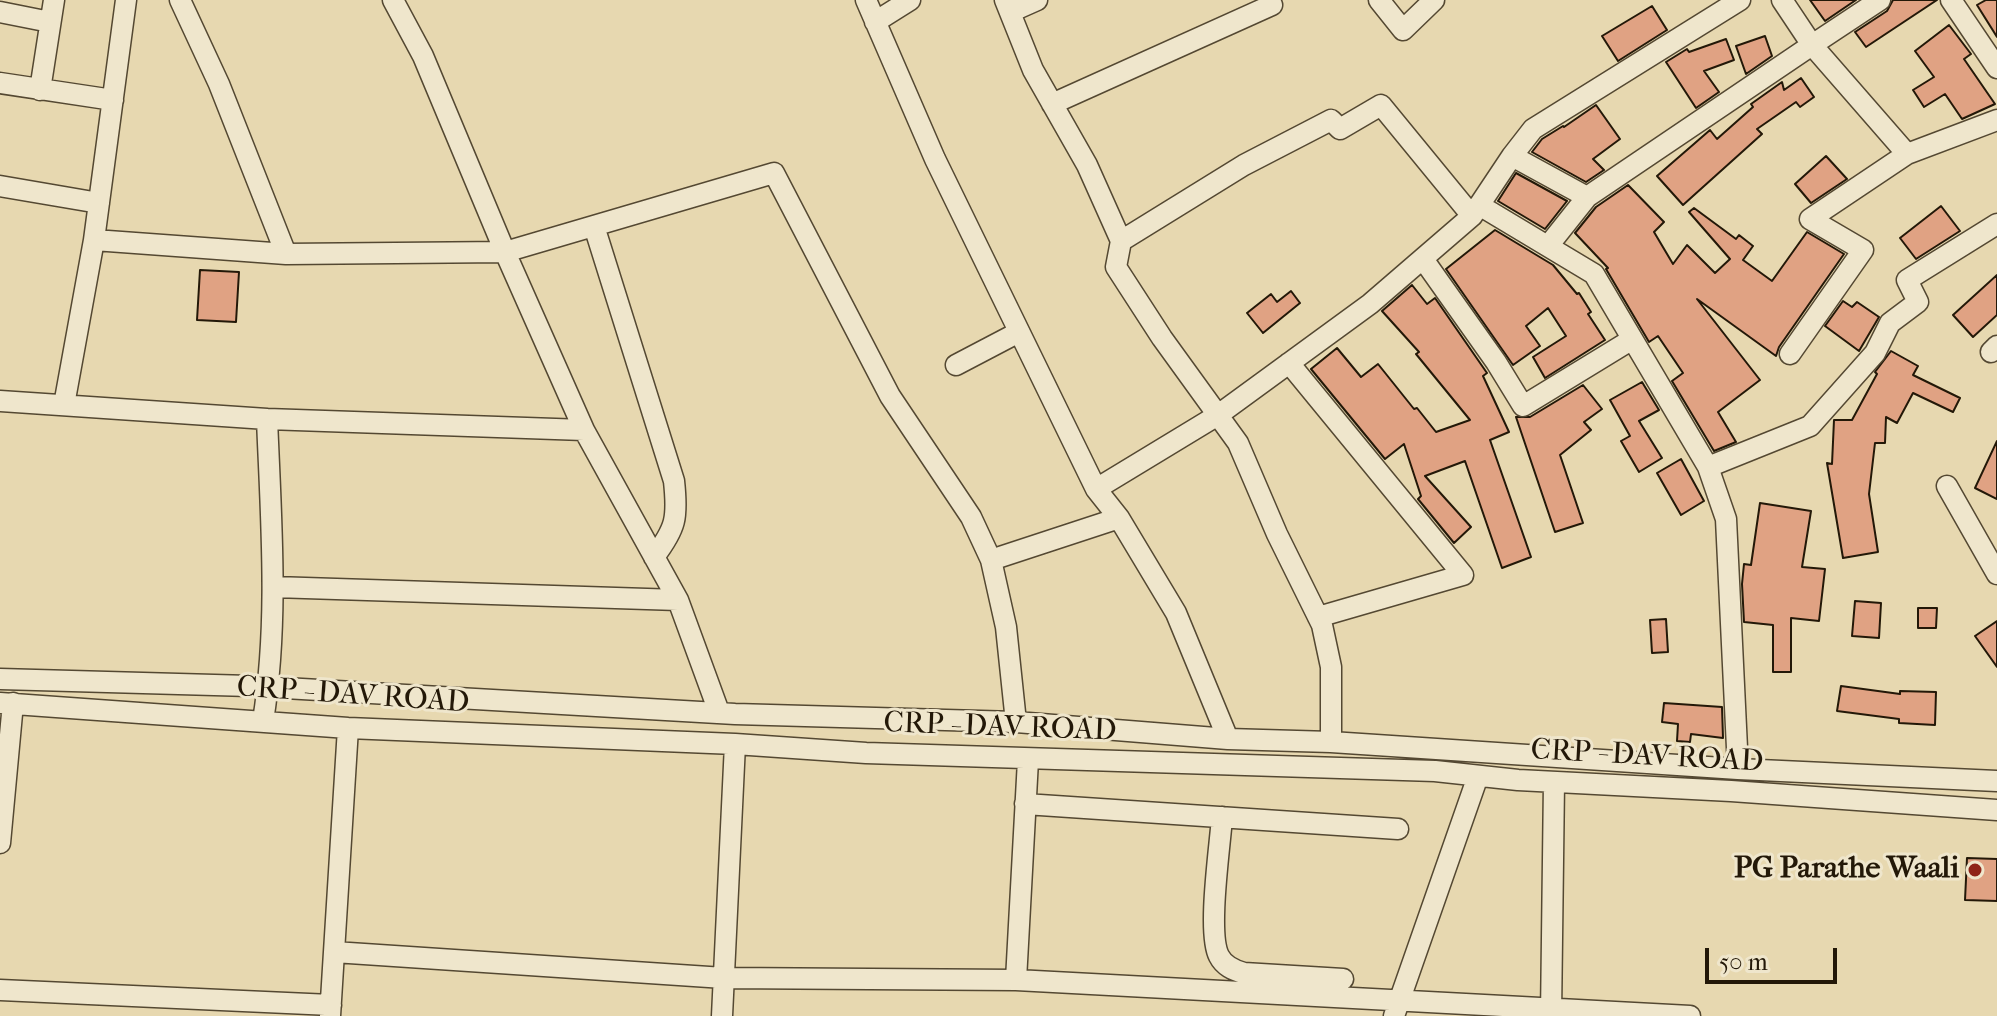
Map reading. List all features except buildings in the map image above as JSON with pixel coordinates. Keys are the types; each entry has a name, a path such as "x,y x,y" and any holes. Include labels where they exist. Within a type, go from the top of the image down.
{"street":[{"path":"40,90 54,0"},
{"path":"64,405 94,240 126,0"},
{"path":"180,0 219,84 286,254"},
{"path":"393,0 423,56 584,430 678,600 719,712"},
{"path":"866,0 935,159 1096,489 1119,518 1176,613 1228,739"},
{"path":"875,22 910,0"},
{"path":"1037,0 1008,6 1033,70 1087,165 1121,241 1116,267 1162,338 1238,443 1277,534 1318,617 1331,667 1331,742"},
{"path":"1052,104 1272,5 1269,0"},
{"path":"1379,0 1403,30 1434,0"},
{"path":"1096,489 1218,415 1370,304 1476,210 1533,129 1740,0"},
{"path":"1782,0 1812,45 1907,154"},
{"path":"1548,246 1587,197 1880,0"},
{"path":"1951,0 1997,68"},
{"path":"0,12 50,22"},
{"path":"0,83 113,100"},
{"path":"1121,241 1244,165 1331,120 1340,129 1381,105 1476,210 1548,246 1594,274 1708,467 1726,519 1738,769"},
{"path":"1790,354 1863,250 1810,219 1907,154 1997,120"},
{"path":"1512,156 1587,197"},
{"path":"94,240 286,254 505,252 774,173 890,396 971,517 991,560 1006,627 1016,722"},
{"path":"0,186 99,203"},
{"path":"1708,467 1810,426 1875,353 1890,323 1918,302 1907,280 1997,224"},
{"path":"594,226 674,481 678,511 673,532 654,557"},
{"path":"1423,259 1496,362 1523,406 1631,340"},
{"path":"956,365 1019,332"},
{"path":"1289,363 1463,575 1318,617"},
{"path":"0,401 267,419 584,430"},
{"path":"263,721 269,687 274,587 267,419"},
{"path":"1947,486 1997,574"},
{"path":"991,560 1119,518"},
{"path":"274,587 678,600"},
{"name":"CRP - DAV ROAD","path":"0,679 269,687 719,712 1016,722 1228,739 1331,742 1738,769 1997,781"},
{"path":"0,843 6,703"},
{"name":"CRP - DAV ROAD","path":"6,703 348,728 1028,760 1435,771 1554,782 1997,810"},
{"path":"896,754 899,718"},
{"path":"0,990 330,1011 348,728"},
{"path":"722,1016 735,744"},
{"path":"1016,980 1028,760"},
{"path":"1397,1009 1478,776"},
{"path":"1552,1013 1554,782"},
{"path":"1025,804 1398,829"},
{"path":"1222,817 1214,937 1220,960 1232,970 1244,973 1343,979"},
{"path":"334,952 724,978 1016,980 1397,1009 1690,1016"}],"place":[{"name":"PG Parathe Waali","path":"1975,870"}]}
